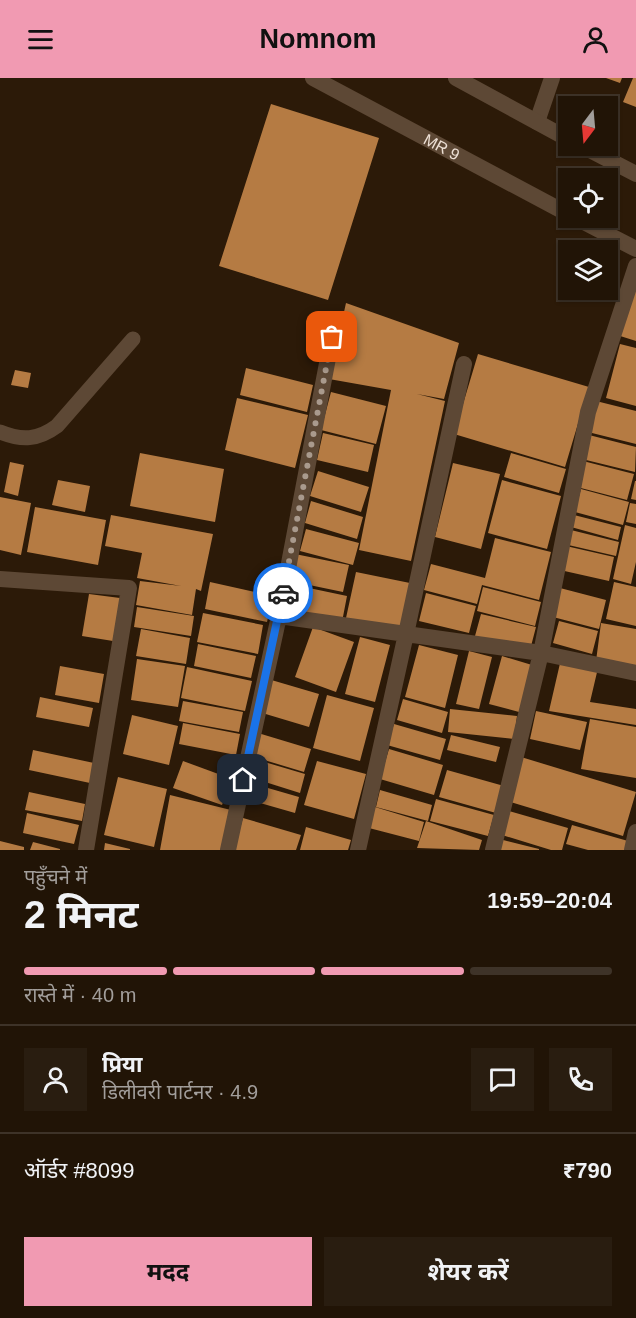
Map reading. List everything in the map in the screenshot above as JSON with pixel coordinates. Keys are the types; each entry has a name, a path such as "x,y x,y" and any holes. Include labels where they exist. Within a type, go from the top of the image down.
{"street":[{"name":"MR 9","path":"313,78 558,209"},
{"path":"456,78 558,134"},
{"path":"537,122 552,78"},
{"path":"601,156 636,174"},
{"path":"595,228 636,249"},
{"path":"493,850 541,653 588,412 636,266"},
{"path":"228,850 279,616 332,337"},
{"path":"358,850 464,364"},
{"path":"0,579 129,588 86,850"},
{"path":"279,616 541,653 636,673"},
{"path":"632,850 636,832"}],"lane":[{"path":"0,432 23,439 45,435 57,426 133,339"}],"building":[{"path":"606,78 622,78 620,83"},
{"path":"633,78 636,78 636,107 623,102"},
{"path":"271,104 379,138 328,300 219,266"},
{"path":"636,285 636,341 617,335"},
{"path":"346,303 459,343 444,399 417,394 445,401 411,561 359,550 391,390 329,379"},
{"path":"620,344 636,348 636,406 606,398"},
{"path":"478,354 589,387 565,467 454,434"},
{"path":"246,368 313,385 307,412 240,395"},
{"path":"15,370 31,373 28,388 11,385"},
{"path":"331,392 386,406 376,444 321,430"},
{"path":"237,398 308,415 295,468 225,450"},
{"path":"596,401 636,411 636,444 588,432"},
{"path":"323,433 374,445 368,472 317,460"},
{"path":"589,435 636,447 635,472 582,459"},
{"path":"140,453 224,469 215,522 130,506"},
{"path":"511,453 566,469 559,493 504,477"},
{"path":"583,461 634,474 627,500 577,487"},
{"path":"10,462 24,465 18,496 4,492"},
{"path":"453,463 500,474 481,549 435,537"},
{"path":"318,471 369,487 361,512 310,496"},
{"path":"58,480 90,486 85,512 52,505"},
{"path":"502,480 561,496 547,549 488,533"},
{"path":"636,481 636,500 631,499"},
{"path":"581,489 629,502 623,525 575,512"},
{"path":"0,497 31,503 21,555 0,550"},
{"path":"311,501 363,517 357,539 305,523"},
{"path":"630,503 636,504 636,524 626,522"},
{"path":"35,507 106,520 98,565 27,552"},
{"path":"111,515 213,534 201,591 196,589 192,615 136,605 140,581 181,586 137,578 142,553 105,546"},
{"path":"574,515 621,527 618,540 571,527"},
{"path":"625,525 636,528 636,562 631,584 613,579"},
{"path":"306,529 359,543 353,565 300,551"},
{"path":"567,529 619,542 616,556 564,544"},
{"path":"495,538 551,552 539,600 482,585 477,604 424,590 431,564 485,578"},
{"path":"566,546 614,557 609,581 560,570"},
{"path":"295,554 349,565 343,592 290,581"},
{"path":"356,572 410,583 400,629 346,618"},
{"path":"210,582 273,596 267,622 205,609"},
{"path":"614,582 636,587 636,626 606,619"},
{"path":"290,584 347,596 342,622 285,610"},
{"path":"483,587 541,602 535,626 477,611"},
{"path":"560,588 606,600 599,629 553,617"},
{"path":"426,593 476,606 469,633 419,621"},
{"path":"89,594 120,598 113,641 82,636"},
{"path":"137,607 194,616 191,636 134,627"},
{"path":"203,613 263,625 258,654 197,642"},
{"path":"481,614 536,627 530,650 475,636"},
{"path":"559,621 598,631 592,654 553,643"},
{"path":"601,623 636,629 636,667 596,661"},
{"path":"313,627 354,642 336,692 295,677"},
{"path":"141,629 190,638 186,664 136,656"},
{"path":"360,637 390,645 375,702 345,694"},
{"path":"198,644 256,656 251,678 194,666"},
{"path":"419,645 458,655 445,708 405,697"},
{"path":"469,651 492,657 479,709 456,704"},
{"path":"502,656 532,665 519,712 489,704"},
{"path":"137,659 185,666 178,707 131,700"},
{"path":"561,659 598,668 590,702 636,709 636,725 549,711"},
{"path":"60,666 104,674 99,703 55,695"},
{"path":"187,667 252,681 245,711 181,698"},
{"path":"268,679 319,694 309,727 259,712"},
{"path":"327,695 374,708 360,761 313,748"},
{"path":"40,697 93,708 89,727 36,717"},
{"path":"403,699 448,712 442,733 397,720"},
{"path":"183,701 243,712 239,732 179,721"},
{"path":"450,709 517,716 514,739 448,732"},
{"path":"536,711 587,722 580,750 530,739"},
{"path":"132,715 178,726 169,765 123,754"},
{"path":"590,719 636,727 636,778 581,769"},
{"path":"183,723 240,734 236,755 179,744"},
{"path":"394,724 446,739 440,760 387,745"},
{"path":"258,733 311,749 304,772 251,756"},
{"path":"451,735 500,747 496,762 447,750"},
{"path":"389,749 443,765 434,795 380,779"},
{"path":"33,750 94,763 90,783 29,770"},
{"path":"521,757 636,792 623,836 507,801"},
{"path":"251,758 305,774 300,793 246,776"},
{"path":"183,761 232,779 222,805 173,788"},
{"path":"317,761 366,774 354,819 304,805"},
{"path":"447,770 504,786 496,813 439,797"},
{"path":"118,777 167,789 154,847 104,835"},
{"path":"247,782 299,797 295,813 243,798"},
{"path":"380,790 432,805 428,821 376,807"},
{"path":"29,792 85,804 82,821 25,810"},
{"path":"170,795 231,810 222,850 160,850"},
{"path":"436,799 494,815 488,836 430,821"},
{"path":"375,807 424,822 419,841 369,828"},
{"path":"509,811 568,828 562,850 551,850 502,835"},
{"path":"27,813 79,825 74,844 23,833"},
{"path":"243,818 301,835 296,850 234,850"},
{"path":"426,821 482,840 479,850 417,848"},
{"path":"572,825 628,841 625,850 588,850 566,844"},
{"path":"306,827 351,840 348,850 300,850"},
{"path":"499,839 539,849 539,850 496,850"},
{"path":"0,841 24,847 24,850 0,850"},
{"path":"33,842 60,849 60,850 30,850"},
{"path":"105,843 130,849 130,850 104,850"}],"way so far":[{"path":"283,593 332,337"}],"route":[{"path":"243,780 283,593"}]}
